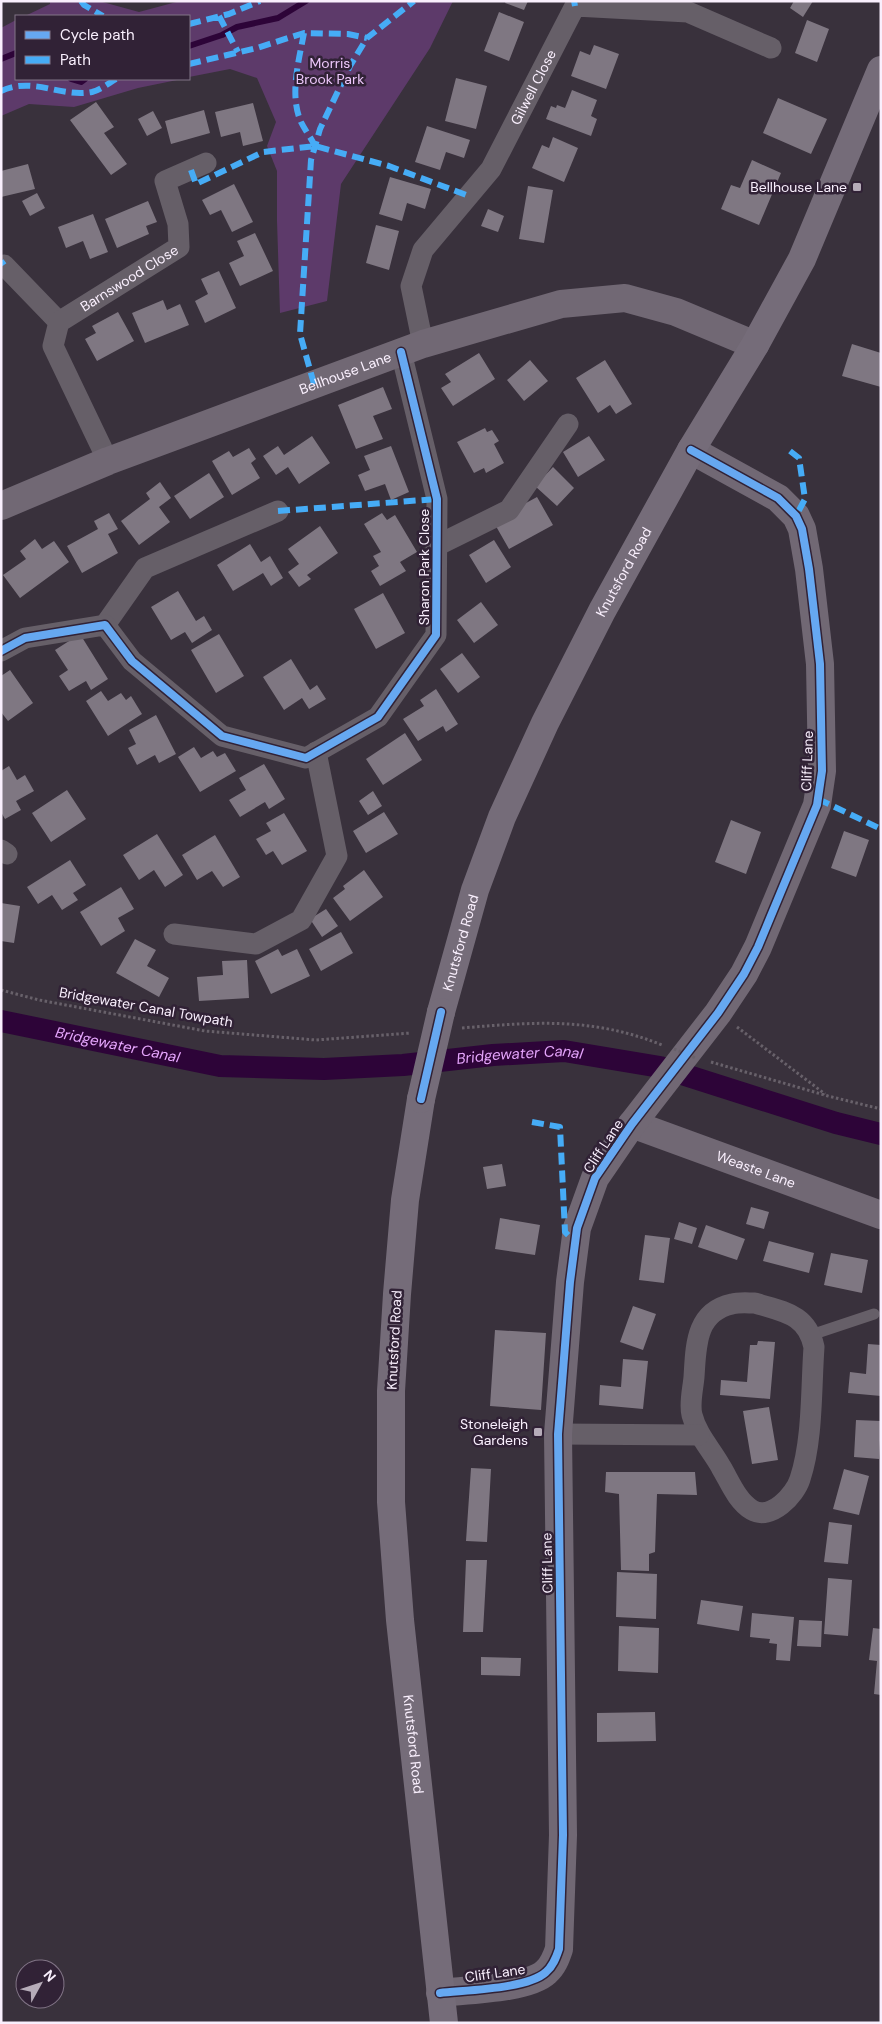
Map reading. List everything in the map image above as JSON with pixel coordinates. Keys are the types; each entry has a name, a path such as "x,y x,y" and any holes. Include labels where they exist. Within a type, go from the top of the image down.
{"highway":[{"name":"Knutsford Road","path":"444,2023 400,1620 391,1502 391,1391 396,1294 405,1200 421,1099 450,1020 476,890 502,817 545,723 602,611 692,450 755,345 802,259 881,70"}],"street":[{"name":"Gilwell Close","path":"412,348 412,286 423,250 492,169 575,6 688,12 771,48"},
{"name":"Barnswood Close","path":"59,322 179,247 178,224 165,181 206,162"},
{"path":"4,266 59,322 53,346 108,461"},
{"name":"Bellhouse Lane","path":"1,506 108,461 412,348 561,304 625,298 676,312 755,345"},
{"name":"Sharon Park Close","path":"105,625 132,660 222,736 306,758 378,717 436,635 437,500 412,348"},
{"name":"Sharon Park Close","path":"436,546 509,510 568,424"},
{"name":"Cliff Lane","path":"440,1993 528,1983 546,1973 552,1966 559,1949 562,1835 558,1434 570,1282 578,1228 595,1178 632,1124 718,1013 744,974 758,947 817,805 822,771 820,664 809,569 802,529 796,516 778,498 692,450"},
{"path":"1,651 25,638 105,625 145,568 278,511"},
{"path":"174,934 256,944 301,920 337,856 316,752"},
{"name":"Weaste Lane","path":"632,1124 881,1215"},
{"path":"755,1303 793,1315 806,1326 812,1335 814,1347 807,1451 800,1480 791,1496 780,1506 766,1512 754,1511 741,1502 714,1455 699,1435 691,1413 696,1340 706,1320 716,1310 733,1304 755,1303"},
{"path":"558,1434 699,1435"}],"lane":[{"path":"812,1335 874,1314"}],"path":[{"path":"718,1013 828,1096"},
{"path":"450,1020 578,1023 626,1032 696,1058 828,1096 881,1109"}],"green space":[{"name":"Morris Brook Park","path":"50,1 99,1 139,12 180,1 453,1 430,48 341,184 327,301 280,313 277,171 267,146 276,122 257,78 230,69 190,77 190,15 27,15 50,4"},
{"path":"15,21 15,80 177,80 138,88 74,107 29,104 1,116 1,28"}],"building":[{"path":"506,1 528,1 524,10 505,3"},
{"path":"794,1 813,1 803,17 790,8"},
{"path":"499,12 524,22 509,61 484,51"},
{"path":"807,20 829,29 817,62 795,53"},
{"path":"594,45 619,54 606,89 571,76 580,51 590,55"},
{"path":"456,78 487,86 476,129 445,121"},
{"path":"572,90 597,100 591,116 597,119 591,136 546,119 551,106 556,108 557,105 565,108"},
{"path":"778,98 827,119 811,154 763,133"},
{"path":"96,102 114,127 104,133 127,164 111,175 70,120"},
{"path":"253,103 263,141 243,146 240,132 221,137 215,112"},
{"path":"204,110 210,133 171,144 165,121"},
{"path":"153,111 162,128 147,136 138,119"},
{"path":"427,126 470,140 464,158 446,152 440,170 415,162"},
{"path":"553,137 578,148 564,182 532,168 542,145 549,148"},
{"path":"752,160 781,173 759,225 721,209 731,185 740,188"},
{"path":"28,164 35,189 1,197 1,171"},
{"path":"390,177 431,189 425,209 407,203 402,221 379,214"},
{"path":"234,184 253,222 232,232 221,210 210,215 202,200"},
{"path":"528,186 553,190 544,243 519,239"},
{"path":"37,193 45,208 30,216 22,201"},
{"path":"148,201 157,222 146,226 149,234 117,248 105,219"},
{"path":"488,209 504,216 498,232 481,226"},
{"path":"93,214 108,252 90,259 83,241 66,248 58,227"},
{"path":"376,225 399,231 389,270 366,263"},
{"path":"255,233 273,271 240,286 229,263 244,256 237,241"},
{"path":"219,271 236,308 205,323 195,301 208,294 201,279"},
{"path":"163,300 167,310 180,304 189,325 145,343 132,313"},
{"path":"118,312 134,341 97,361 85,339 96,333 92,326"},
{"path":"852,344 881,353 881,387 842,376"},
{"path":"479,353 495,379 453,406 441,388 451,382 445,374"},
{"path":"530,360 548,381 524,401 507,380"},
{"path":"605,360 632,404 616,414 610,405 598,413 576,378"},
{"path":"383,387 392,409 373,416 383,439 356,449 338,405"},
{"path":"485,428 487,432 492,430 499,441 494,444 504,463 486,473 484,468 474,473 457,442"},
{"path":"312,436 330,463 299,484 288,467 276,475 263,456 278,446 284,455"},
{"path":"589,436 605,460 578,477 563,452"},
{"path":"391,446 409,492 391,500 385,484 365,491 358,475 370,470 364,456"},
{"path":"249,448 256,459 251,463 260,478 232,495 212,461 229,451 233,457"},
{"path":"553,467 574,488 557,506 535,486"},
{"path":"209,473 224,497 190,519 174,496"},
{"path":"160,482 171,498 159,507 170,522 139,545 121,521 150,499 146,493"},
{"path":"537,497 553,525 509,549 493,521"},
{"path":"109,513 118,529 108,534 118,553 82,573 67,546 98,529 94,521"},
{"path":"382,513 387,520 395,515 417,552 400,562 406,571 380,586 371,571 379,566 373,556 381,552 364,524"},
{"path":"320,526 338,553 307,575 311,579 299,587 288,572 299,564 288,549"},
{"path":"35,539 42,549 54,541 69,562 20,598 3,575 26,559 20,551"},
{"path":"494,540 511,567 486,583 469,555"},
{"path":"250,544 261,562 270,556 283,578 271,586 263,573 233,591 217,565"},
{"path":"178,591 196,621 204,616 212,630 192,643 185,632 171,640 151,607"},
{"path":"383,593 405,633 376,649 354,609"},
{"path":"481,602 498,625 474,643 457,620"},
{"path":"80,634 108,679 91,690 86,681 69,691 59,676 68,670 55,650"},
{"path":"219,634 244,676 216,693 191,650"},
{"path":"462,653 480,677 458,693 440,669"},
{"path":"291,659 310,690 317,685 326,699 309,709 302,698 284,710 263,677"},
{"path":"10,670 33,703 8,721 1,712 1,676"},
{"path":"436,689 458,724 446,732 443,726 418,741 403,719 424,706 420,700"},
{"path":"101,691 108,701 121,693 126,700 131,696 142,714 108,736 86,701"},
{"path":"156,715 176,754 159,763 155,755 137,765 128,748 136,744 129,730"},
{"path":"405,733 422,760 383,785 366,759"},
{"path":"194,747 201,758 213,751 217,757 225,753 236,771 200,792 178,757"},
{"path":"264,764 285,799 269,809 265,802 240,817 229,800 246,790 239,778"},
{"path":"9,766 17,780 25,775 34,791 16,801 21,810 5,819 1,812 1,771"},
{"path":"67,790 86,819 51,842 32,813"},
{"path":"373,791 382,806 368,815 359,801"},
{"path":"384,812 398,834 366,853 353,831"},
{"path":"284,813 307,851 282,865 273,851 266,855 256,839 271,831 266,823"},
{"path":"731,820 761,832 746,874 715,862"},
{"path":"844,831 869,840 856,877 831,868"},
{"path":"157,834 183,875 165,887 154,870 139,880 123,855"},
{"path":"215,835 240,877 223,887 212,871 197,880 182,855"},
{"path":"70,860 86,885 73,893 78,900 62,910 52,895 38,904 27,887"},
{"path":"364,870 383,897 350,921 333,898 345,889 343,886"},
{"path":"121,887 134,909 118,918 125,931 101,946 80,912"},
{"path":"1,903 20,906 14,943 1,941"},
{"path":"326,909 338,926 322,937 310,919"},
{"path":"341,932 353,953 321,971 309,949"},
{"path":"135,939 156,950 147,966 169,978 159,997 116,973"},
{"path":"278,949 282,956 297,949 310,976 271,994 255,961"},
{"path":"247,960 249,998 199,1001 197,977 223,975 222,961"},
{"path":"502,1164 506,1186 487,1189 483,1167"},
{"path":"751,1207 769,1212 764,1229 746,1224"},
{"path":"500,1218 540,1225 535,1255 495,1249"},
{"path":"679,1222 697,1228 692,1244 674,1239"},
{"path":"706,1225 745,1239 737,1260 698,1247"},
{"path":"645,1235 670,1238 664,1283 639,1280"},
{"path":"769,1241 814,1253 809,1273 763,1261"},
{"path":"831,1253 868,1260 862,1293 824,1285"},
{"path":"633,1306 656,1314 643,1350 620,1342"},
{"path":"495,1330 546,1333 541,1410 490,1406"},
{"path":"758,1341 775,1342 770,1399 720,1395 721,1380 747,1382 750,1345 757,1345"},
{"path":"868,1344 881,1345 881,1396 848,1393 850,1372 866,1374"},
{"path":"623,1359 648,1361 643,1409 599,1405 600,1385 621,1387"},
{"path":"769,1407 778,1460 752,1464 743,1411"},
{"path":"856,1420 881,1421 879,1459 854,1457"},
{"path":"471,1468 491,1469 487,1542 466,1541"},
{"path":"844,1469 869,1476 859,1515 833,1509"},
{"path":"606,1472 695,1472 697,1495 657,1494 655,1552 649,1554 649,1571 621,1570 619,1494 605,1492"},
{"path":"829,1522 852,1525 848,1564 824,1562"},
{"path":"466,1560 487,1560 483,1632 463,1632"},
{"path":"617,1572 657,1574 656,1619 616,1617"},
{"path":"828,1578 852,1580 848,1636 824,1634"},
{"path":"701,1600 743,1606 739,1631 697,1624"},
{"path":"752,1613 794,1617 790,1661 776,1660 777,1644 769,1643 770,1639 750,1637"},
{"path":"799,1620 822,1621 821,1647 797,1646"},
{"path":"619,1626 659,1628 658,1673 618,1671"},
{"path":"873,1628 881,1629 881,1695 874,1694 877,1661 869,1660"},
{"path":"481,1657 521,1658 520,1676 481,1675"},
{"path":"655,1712 656,1741 597,1742 597,1713"}],"waterway":[{"path":"190,46 222,35 237,27 278,18 306,1"},
{"path":"1,59 15,53"},
{"path":"74,80 81,82 84,80"},
{"name":"Bridgewater Canal","path":"1,1021 220,1066 324,1069 403,1065 493,1055 564,1051 660,1067 836,1123 881,1134"}],"marked path":[{"path":"81,1 84,5 101,15"},
{"path":"190,24 229,14 260,1"},
{"path":"314,384 300,334 311,160 320,129 350,66 367,38 414,1"},
{"path":"574,1 575,6"},
{"path":"219,16 238,52"},
{"path":"304,33 295,89 297,112 315,146"},
{"path":"190,64 257,48 304,33 348,34 367,38"},
{"path":"1,91 13,87 36,86 69,92 92,92 114,80"},
{"path":"191,170 196,184 263,152 315,146 389,166 469,196"},
{"path":"1,261 4,265"},
{"path":"790,451 799,458 805,499 796,516"},
{"path":"278,511 437,499"},
{"path":"818,799 881,829"},
{"path":"532,1122 560,1127 565,1232 576,1243"}],"cycle path":[{"path":"1,651 25,638 105,625 132,661 222,736 306,758 378,717 436,635 437,499 401,352"},
{"path":"440,1993 480,1990 526,1982 537,1978 551,1967 559,1949 563,1835 558,1434 570,1282 577,1228 595,1178 632,1124 718,1013 744,974 758,947 817,805 822,771 820,664 809,569 802,529 796,516 778,498 691,450"},
{"path":"421,1099 441,1012"}],"place":[{"name":"Bellhouse Lane","path":"857,187"},
{"name":"Stoneleigh Gardens","path":"538,1432"}]}
